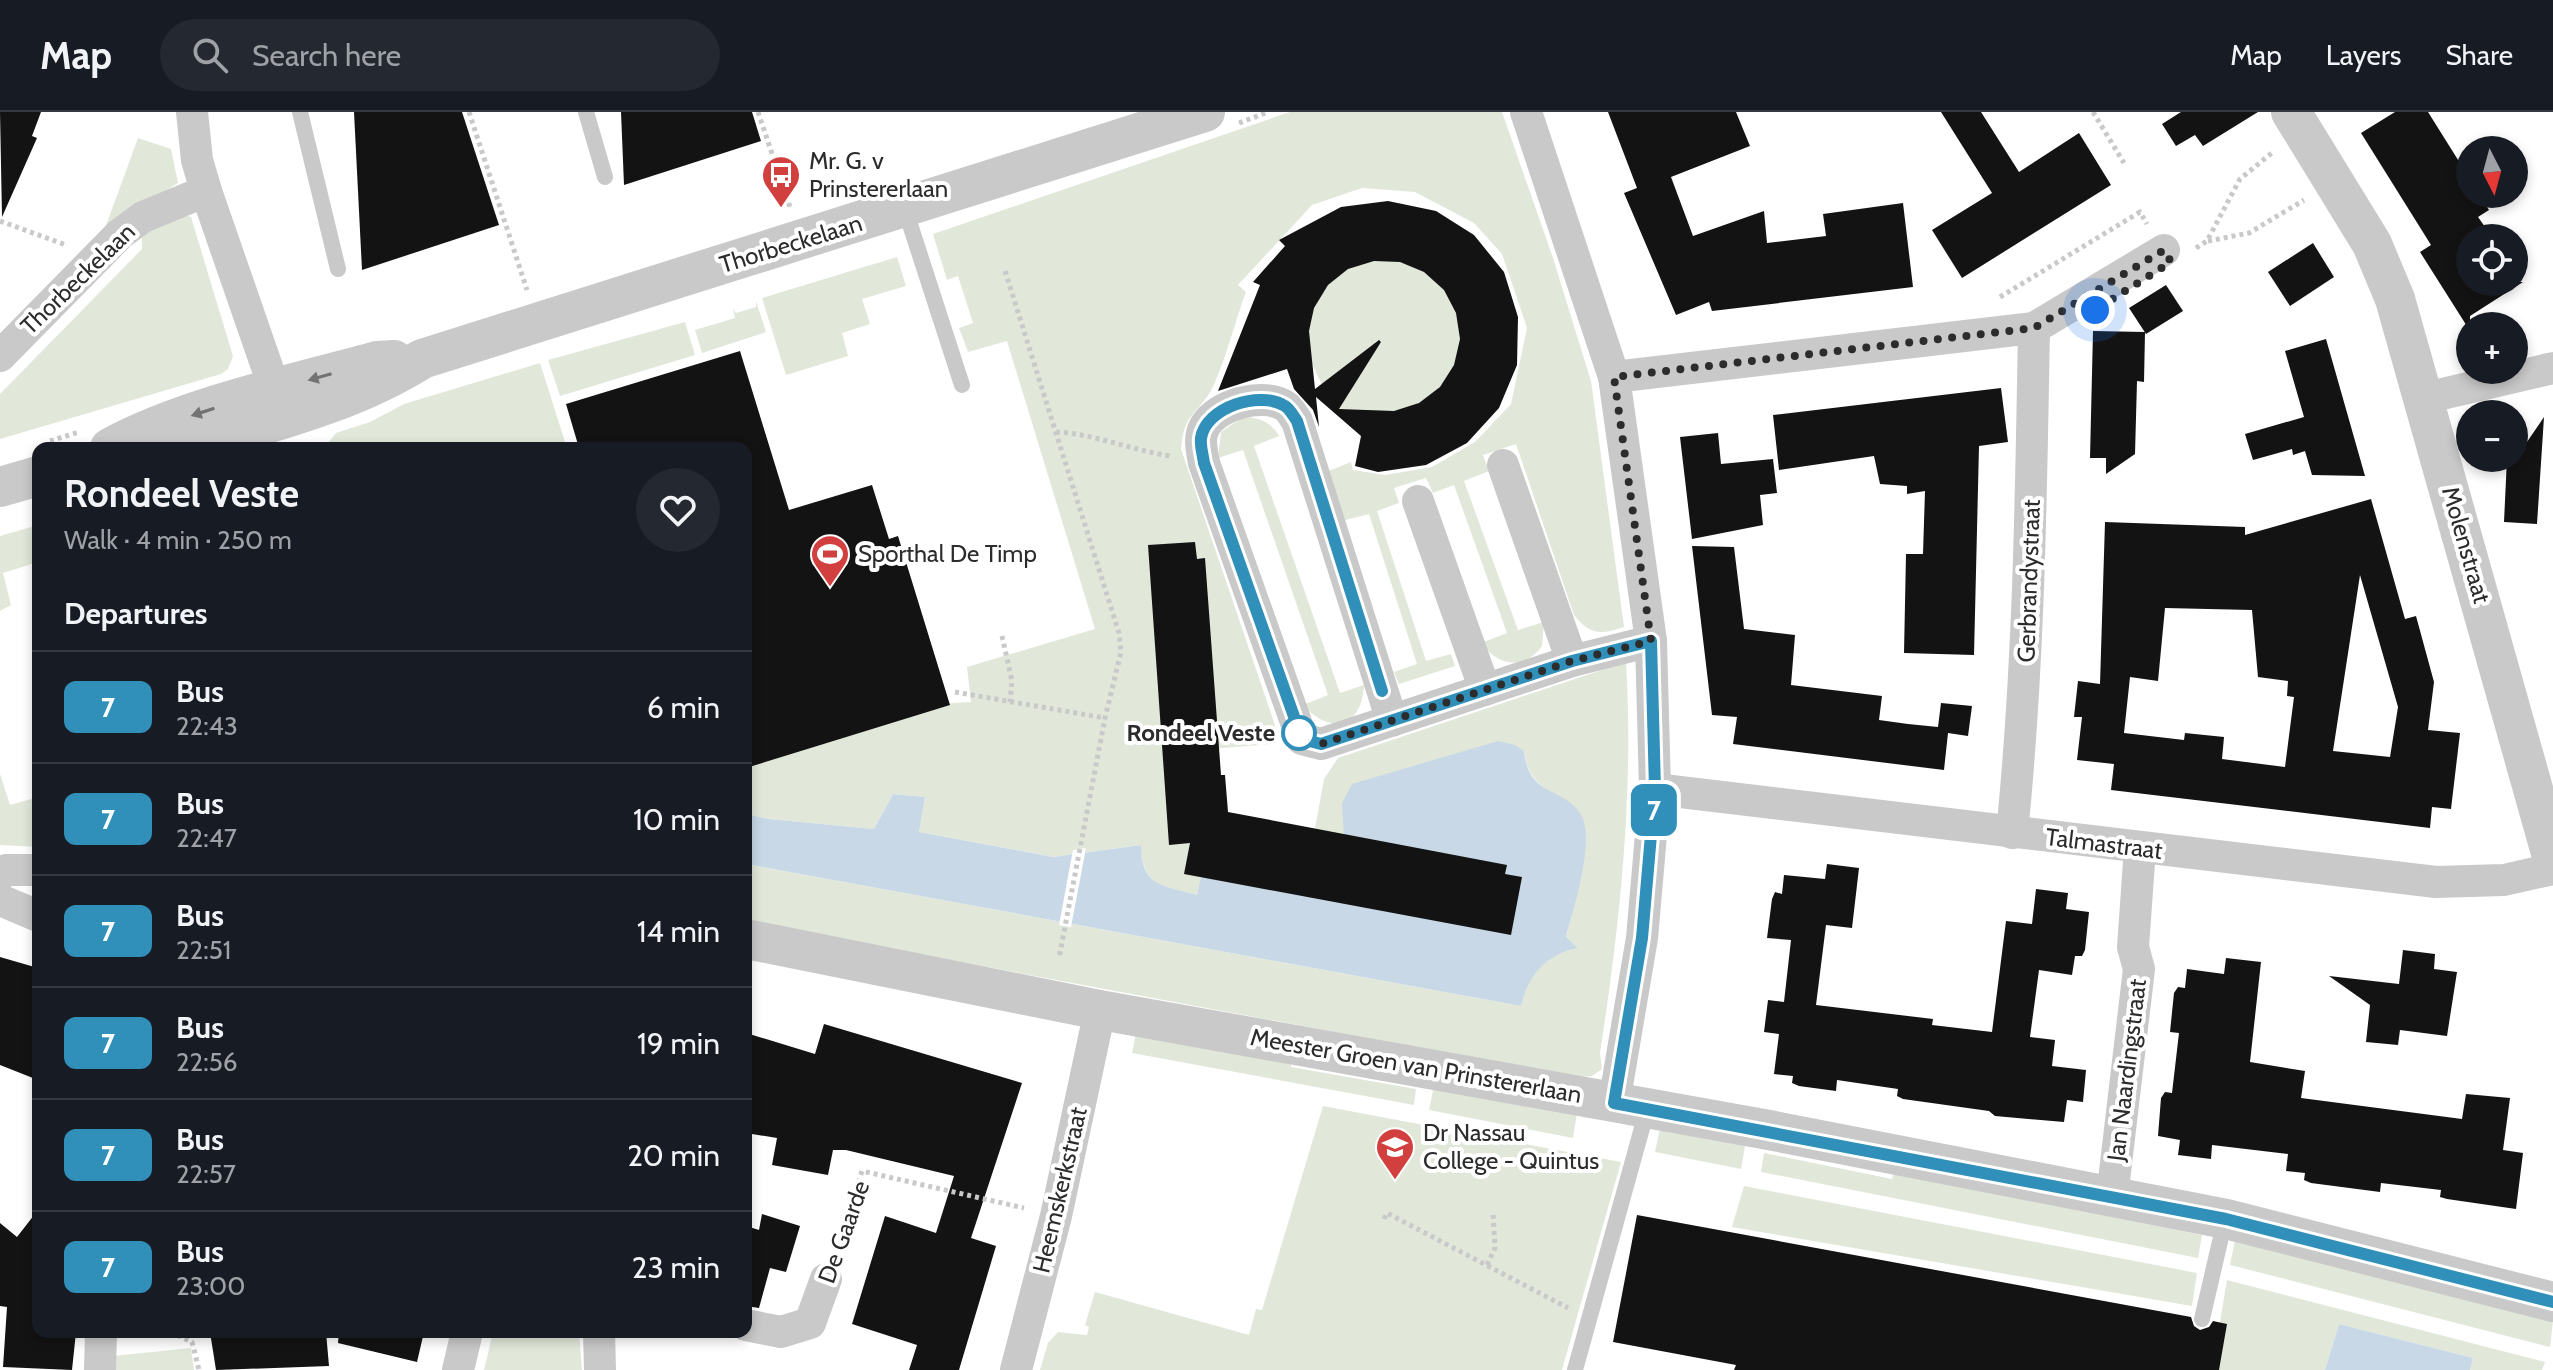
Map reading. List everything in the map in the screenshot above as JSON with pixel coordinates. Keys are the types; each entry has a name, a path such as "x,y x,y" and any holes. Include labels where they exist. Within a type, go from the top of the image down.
{"street":[{"path":"192,112 197,160 206,191 283,418"},
{"name":"Thorbeckelaan","path":"206,442 372,389 422,359 1205,112"},
{"path":"1526,112 1614,377 1651,641 1655,789 1631,1106"},
{"name":"Molenstraat","path":"2291,122 2372,244 2395,299 2553,860"},
{"name":"Thorbeckelaan","path":"0,356 94,260 143,217 206,191"},
{"path":"1614,377 2034,328 2164,250"},
{"name":"Gerbrandystraat","path":"2012,833 2025,710 2034,328"},
{"path":"2425,398 2553,368"},
{"path":"1392,721 1297,421 1286,407 1269,401 1233,406 1214,416 1205,427 1202,451 1302,739 1321,744 1392,721 1572,661 1651,641"},
{"name":"Thorbeckelaan","path":"121,442 133,435 283,418"},
{"path":"1503,465 1572,661"},
{"path":"0,487 32,478"},
{"path":"1418,501 1485,690"},
{"name":"Talmastraat","path":"1655,789 2436,882 2504,880 2553,869"},
{"name":"Jan Naardingstraat","path":"2112,1197 2139,969 2133,947 2140,848"},
{"path":"0,875 6,870 32,870"},
{"path":"0,900 32,913"},
{"name":"Meester Groen van Prinstererlaan","path":"752,940 1100,1010 1631,1106 2226,1219 2553,1302"},
{"name":"Heemskerkstraat","path":"1016,1370 1056,1216 1100,1010"},
{"name":"De Gaarde","path":"752,1326 781,1332 810,1323 826,1279"},
{"path":"100,1370 101,1338"},
{"path":"458,1370 466,1338"},
{"path":"599,1338 600,1370"}],"lane":[{"path":"300,112 338,269"},
{"path":"586,112 605,177"},
{"path":"905,209 962,385"},
{"path":"1575,1370 1589,1319 1631,1106"},
{"path":"2202,1319 2226,1219"}],"path":[{"path":"469,112 528,294"},
{"path":"758,112 791,212"},
{"path":"2093,112 2124,163"},
{"path":"2207,241 2240,179 2291,122"},
{"path":"1994,300 2140,212 2171,262 2207,241 2249,233 2308,197"},
{"path":"0,221 83,251 94,260"},
{"path":"1005,271 1119,633 1121,652 1105,718 1059,958"},
{"path":"1056,432 1177,457 1202,451"},
{"path":"1002,636 1012,681 1010,702"},
{"path":"955,692 1105,718"},
{"name":"De Gaarde","path":"826,1279 862,1171 1056,1216"},
{"path":"1487,1265 1495,1248 1493,1211"},
{"path":"1384,1219 1387,1213 1589,1319"},
{"path":"183,1338 192,1342 199,1370"}],"shaded area":[{"path":"1290,112 1502,112 1553,258 1591,381 1624,627 1596,632 1574,615 1516,444 1483,455 1489,471 1464,481 1518,630 1544,622 1542,646 1527,659 1511,662 1495,657 1481,643 1507,633 1454,485 1433,493 1426,478 1394,488 1399,503 1377,511 1426,661 1451,654 1455,666 1399,684 1394,672 1417,664 1369,514 1345,520 1324,473 1351,462 1353,470 1385,475 1432,467 1475,442 1511,404 1527,328 1502,254 1474,223 1415,192 1362,188 1312,205 1238,285 1246,292 1224,360 1214,385 1190,418 1182,438 1181,449 1278,734 1272,744 1210,749 1216,817 1314,834 1324,779 1338,758 1626,662 1627,809 1614,956 1600,1053 1602,1069 1592,1076 1576,1077 752,923 752,865 1521,1006 1528,985 1540,968 1557,955 1578,948 1566,938 1572,914 1580,813 1537,781 1524,751 1345,838 1202,872 1197,895 1164,886 1150,877 1140,845 1053,857 919,832 925,797 893,794 874,829 752,815 752,766 952,703 971,702 967,667 1095,629 1007,341 968,352 959,328 973,323 958,276 947,280 933,234"},
{"path":"138,138 171,149 178,183 104,231"},
{"path":"184,215 191,217 233,356 228,369 221,374 0,439 0,394 142,249 142,233"},
{"path":"897,257 906,286 862,299 870,324 842,333 848,356 786,375 762,298"},
{"path":"1386,258 1430,271 1449,292 1460,317 1461,343 1455,367 1446,386 1403,413 1334,410 1304,347 1311,301 1330,278 1353,264"},
{"path":"756,301 766,332 702,353 695,330 735,318 733,309 736,313 756,307"},
{"path":"685,322 695,355 560,396 548,360"},
{"path":"540,363 565,442 329,442 336,433 370,422 404,404"},
{"path":"1243,417 1264,421 1279,436 1254,446 1340,693 1364,685 1358,710 1343,722 1324,721 1303,705 1328,695 1243,450 1218,458 1221,432"},
{"path":"32,527 32,564 3,573 11,605 0,611 0,536"},
{"path":"0,774 10,805 32,799 32,847 0,845"},
{"path":"1136,1033 1291,1061 1291,1067 1416,1089 1414,1105 1132,1053"},
{"path":"1434,1085 1577,1113 1573,1138 1429,1110"},
{"path":"1323,1106 1621,1162 1562,1370 1040,1370 1048,1343 1058,1332 1087,1335 1089,1327 1085,1325 1095,1292 1249,1335 1256,1309 1262,1310"},
{"path":"1660,1128 1745,1146 1741,1169 1655,1152"},
{"path":"1764,1153 1892,1179 1894,1172 2202,1235 2198,1258 1761,1172"},
{"path":"1744,1186 2197,1273 2192,1306 1732,1227"},
{"path":"2235,1240 2553,1321 2550,1347 2230,1265"},
{"path":"2227,1280 2545,1362 2542,1370 2470,1370 2473,1358 2339,1324 2325,1370 2212,1370"},
{"path":"492,1338 579,1338 582,1370 484,1370"},
{"path":"191,1348 194,1370 113,1370 113,1356"}],"water":[{"path":"1498,741 1524,751 1532,776 1539,784 1572,804 1585,824 1582,874 1566,937 1578,948 1557,955 1540,968 1528,985 1521,1006 752,865 752,815 874,829 893,794 925,797 919,832 1053,857 1141,845 1142,859 1150,877 1164,886 1197,895 1202,872 1344,838 1342,803 1352,784"},
{"path":"2339,1324 2473,1358 2470,1370 2325,1370"}],"pier":[{"path":"1086,848 1071,927 1059,925 1073,850"}],"building":[{"path":"0,112 41,112 32,136 37,138 2,217"},
{"path":"354,112 462,112 499,225 362,270"},
{"path":"621,112 752,112 761,141 624,185"},
{"path":"1608,112 1736,112 1750,146 1671,177 1693,236 1764,211 1767,243 1826,236 1823,214 1903,203 1913,287 1712,311 1709,302 1676,315 1624,193 1637,188"},
{"path":"1941,112 1981,112 2019,172 2079,133 2111,185 1962,278 1932,230 1992,193"},
{"path":"2181,112 2258,112 2203,146 2195,135 2176,146 2162,124"},
{"path":"2395,112 2428,112 2456,157 2456,208 2489,210 2478,217 2483,224 2456,224 2456,296 2501,296 2476,312 2458,312 2420,252 2431,245 2361,133"},
{"path":"1388,201 1436,211 1474,235 1504,272 1518,317 1517,365 1499,408 1467,443 1426,465 1378,472 1355,466 1361,436 1316,397 1319,427 1313,410 1294,389 1287,369 1218,391 1260,285 1253,282 1285,246 1279,240 1341,207","holes":["1374,261 1400,262 1424,272 1444,290 1456,313 1460,339 1454,365 1440,387 1419,403 1394,411 1339,409 1381,342 1379,340 1315,389 1309,331 1314,308 1328,285 1348,269"]},
{"path":"2313,243 2334,277 2290,306 2268,272"},
{"path":"2166,285 2183,311 2146,334 2129,308"},
{"path":"2093,331 2145,332 2144,382 2137,381 2135,454 2106,474 2106,458 2090,458"},
{"path":"2326,339 2365,476 2312,475 2305,451 2293,455 2292,449 2253,460 2245,434 2304,417 2285,351"},
{"name":"Sporthal De Timp","path":"740,351 789,510 872,485 889,539 898,536 950,705 752,766 752,442 577,442 566,404"},
{"path":"2001,388 2008,442 1979,446 1974,655 1904,653 1906,554 1923,554 1925,491 1907,494 1907,486 1880,484 1874,456 1779,470 1773,415"},
{"path":"2544,417 2537,524 2504,522 2506,472 2528,472 2528,440"},
{"path":"1718,433 1721,464 1773,459 1777,493 1760,495 1763,525 1692,539 1680,437"},
{"path":"2371,499 2405,619 2416,616 2434,682 2428,730 2460,733 2451,809 2432,807 2430,828 2111,790 2114,764 2077,760 2082,717 2074,717 2078,681 2100,684 2105,522 2245,527 2245,535","holes":["2360,575 2398,707 2390,757 2333,751","2165,608 2252,610 2258,677 2288,681 2287,696 2294,697 2285,767 2222,759 2224,737 2185,733 2184,740 2124,733 2130,677 2158,681"]},
{"path":"1195,542 1197,559 1205,558 1221,775 1225,775 1228,812 1507,865 1505,874 1522,877 1511,935 1184,874 1190,843 1169,845 1148,545"},
{"path":"1692,546 1734,547 1744,629 1795,635 1791,685 1882,696 1879,720 1908,724 1938,727 1941,703 1972,706 1968,736 1948,733 1944,770 1733,744 1737,717 1712,715"},
{"path":"1827,864 1859,868 1852,928 1826,925 1816,1005 1933,1019 1932,1025 1992,1032 2006,921 2032,924 2036,889 2068,893 2066,909 2089,912 2085,950 2082,956 2075,956 2072,975 2039,970 2030,1037 2055,1040 2052,1066 2086,1070 2083,1102 2067,1100 2064,1122 1995,1116 1989,1111 1903,1099 1897,1096 1898,1089 1837,1080 1836,1091 1799,1086 1792,1083 1793,1076 1774,1074 1779,1034 1764,1032 1768,1000 1784,1002 1791,940 1767,938 1772,899 1775,892 1782,894 1784,875 1825,879"},
{"path":"2403,950 2435,954 2434,969 2457,972 2447,1036 2400,1030 2398,1045 2366,1042 2370,1005 2329,976 2399,984"},
{"path":"0,957 32,966 32,1078 0,1065"},
{"path":"2226,958 2261,962 2250,1062 2305,1071 2301,1098 2462,1119 2466,1094 2510,1098 2503,1150 2523,1153 2516,1209 2447,1199 2440,1197 2441,1190 2381,1183 2380,1192 2311,1183 2304,1180 2305,1173 2286,1171 2288,1154 2212,1145 2211,1159 2178,1155 2180,1140 2158,1136 2161,1098 2165,1092 2172,1093 2179,1033 2170,1032 2174,993 2178,987 2185,988 2187,969 2224,974"},
{"path":"824,1024 1022,1083 971,1238 996,1246 959,1370 909,1370 917,1345 852,1324 885,1216 936,1233 954,1176 846,1150 833,1150 828,1175 772,1165 777,1138 752,1134 752,1035 815,1054"},
{"path":"762,1214 800,1226 786,1272 770,1268 759,1308 752,1307 752,1228 759,1230"},
{"path":"1637,1215 2191,1317 2194,1326 2200,1330 2209,1327 2213,1321 2227,1324 2219,1370 1734,1370 1736,1365 1613,1342"},
{"path":"32,1218 32,1338 75,1338 72,1370 3,1367 7,1307 0,1306 0,1223 17,1237"},
{"path":"211,1338 327,1338 329,1366 216,1370"},
{"path":"338,1338 423,1338 417,1362 338,1343"}],"bus line":[{"name":"7","path":"1382,691 1297,421 1286,407 1269,401 1233,406 1214,416 1205,427 1201,440 1204,463 1302,739 1321,744 1572,661 1651,641 1655,789 1642,938 1614,1103 2226,1219 2553,1302"}],"place":[{"name":"Mr. G. v Prinstererlaan","path":"781,209"},
{"name":"Sporthal De Timp","path":"830,588"},
{"name":"Rondeel Veste","path":"1299,733"},
{"name":"Dr Nassau College - Quintus","path":"1395,1181"}],"route":[{"path":"1299,733 1302,739 1321,744 1572,661 1651,641 1614,377 2034,328 2164,250 2171,262 2095,310"}]}
